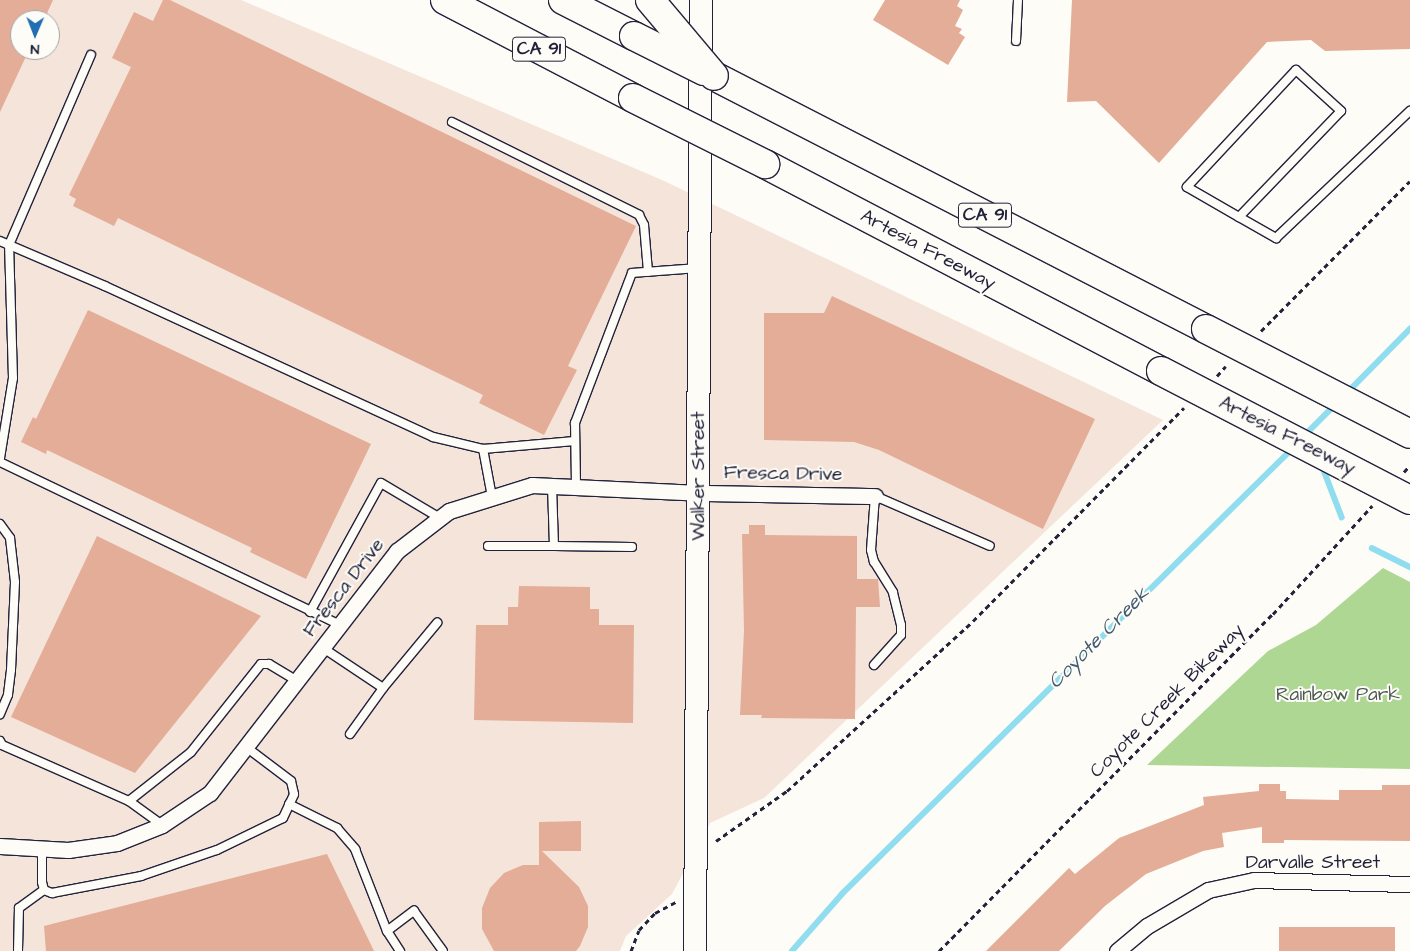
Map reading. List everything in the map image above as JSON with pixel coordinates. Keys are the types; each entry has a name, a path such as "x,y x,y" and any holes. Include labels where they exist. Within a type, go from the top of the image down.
{"highway":[{"name":"Artesia Freeway","path":"445,0 1161,371 1403,489"},
{"name":"CA 91","path":"563,0 1410,434"},
{"path":"650,0 714,76"}],"main road":[{"name":"Walker Street","path":"695,951 701,0"}],"street":[{"name":"Fresca Drive","path":"0,846 68,850 117,843 162,825 210,794 397,551 449,511 532,484 699,493 875,496"},
{"name":"Darvalle Street","path":"1117,951 1141,930 1208,890 1254,880 1410,884"}],"lane":[{"path":"1016,41 1018,0"},
{"path":"0,458 13,378 9,245 91,55"},
{"path":"1239,217 1341,111 1296,70 1187,187 1239,217 1276,238 1410,111"},
{"path":"452,122 639,215 644,224 648,272"},
{"path":"0,241 105,286 433,437 483,449 575,442"},
{"path":"576,485 574,423 632,273 700,268"},
{"path":"483,449 492,497"},
{"path":"0,462 340,625"},
{"path":"310,612 381,483 440,518"},
{"path":"552,485 554,546"},
{"path":"874,665 901,635 901,625 893,592 874,562 871,550 875,496 990,546"},
{"path":"0,524 10,538 16,582 8,695 0,714"},
{"path":"488,546 632,547"},
{"path":"350,734 383,688 437,623"},
{"path":"322,648 383,688"},
{"path":"129,801 191,752 261,664 269,664 296,681"},
{"path":"0,741 2,745 129,801 162,825"},
{"path":"44,890 52,893 141,876 217,850 283,818 294,794 290,781 246,747"},
{"path":"289,804 336,828 355,849 387,931 400,951"},
{"path":"42,848 44,890"},
{"path":"18,951 19,908 44,890"},
{"path":"387,931 414,912 443,951"}],"path":[{"path":"1257,335 1410,181"},
{"path":"1209,384 1230,362"},
{"path":"714,842 787,791 973,621 1188,404"},
{"path":"1403,489 1410,465"},
{"name":"Coyote Creek Bikeway","path":"938,951 1272,614 1377,500"},
{"path":"631,951 639,930 655,914 680,901 695,871"}],"shaded area":[{"path":"0,0 241,0 662,180 1163,420 764,798 710,823 672,894 626,936 620,951 0,951"}],"green space":[{"name":"Rainbow Park","path":"1383,568 1410,582 1410,769 1147,765 1268,651 1316,625"}],"building":[{"path":"0,0 53,0 48,10 10,10 10,60 24,60 0,112"},
{"path":"163,0 170,0 636,226 568,366 577,370 544,435 479,403 483,395 118,218 114,226 73,206 76,199 69,195 131,67 112,58 134,12 153,21"},
{"path":"885,0 960,0 957,6 963,10 955,26 962,29 959,33 965,37 948,65 873,20"},
{"path":"1072,0 1410,0 1410,49 1325,51 1311,40 1267,42 1159,163 1096,101 1067,102"},
{"path":"832,296 1095,419 1043,529 879,450 854,442 764,440 764,313 824,313"},
{"path":"88,310 371,444 306,579 250,552 252,548 47,450 46,454 21,442 33,417 36,419"},
{"path":"749,525 765,525 765,535 857,536 857,579 878,579 880,607 856,607 855,719 761,718 762,715 740,715 744,631 742,534 749,534"},
{"path":"97,536 261,616 135,773 11,717"},
{"path":"519,586 590,587 590,609 599,609 599,625 634,625 633,723 474,720 476,625 508,625 508,607 518,607"},
{"path":"1259,784 1280,784 1280,791 1286,791 1286,799 1339,800 1339,790 1382,790 1382,785 1410,785 1410,841 1284,840 1284,843 1262,843 1262,827 1222,833 1224,847 1203,851 1146,874 1105,906 1059,951 986,951 1069,868 1075,874 1119,838 1204,805 1203,797 1259,791"},
{"path":"581,821 581,851 542,851 579,887 588,906 588,927 580,946 576,951 494,951 482,929 482,908 490,888 504,873 523,865 539,865 539,822"},
{"path":"327,854 374,951 46,951 44,926"},
{"path":"1279,927 1395,927 1395,951 1279,951"}],"waterway":[{"name":"Coyote Creek","path":"1347,393 1410,329"},
{"name":"Coyote Creek","path":"1304,436 1335,405"},
{"name":"Coyote Creek","path":"792,951 842,894 1293,448"},
{"path":"1322,465 1342,517"},
{"path":"1372,548 1410,567"}]}
